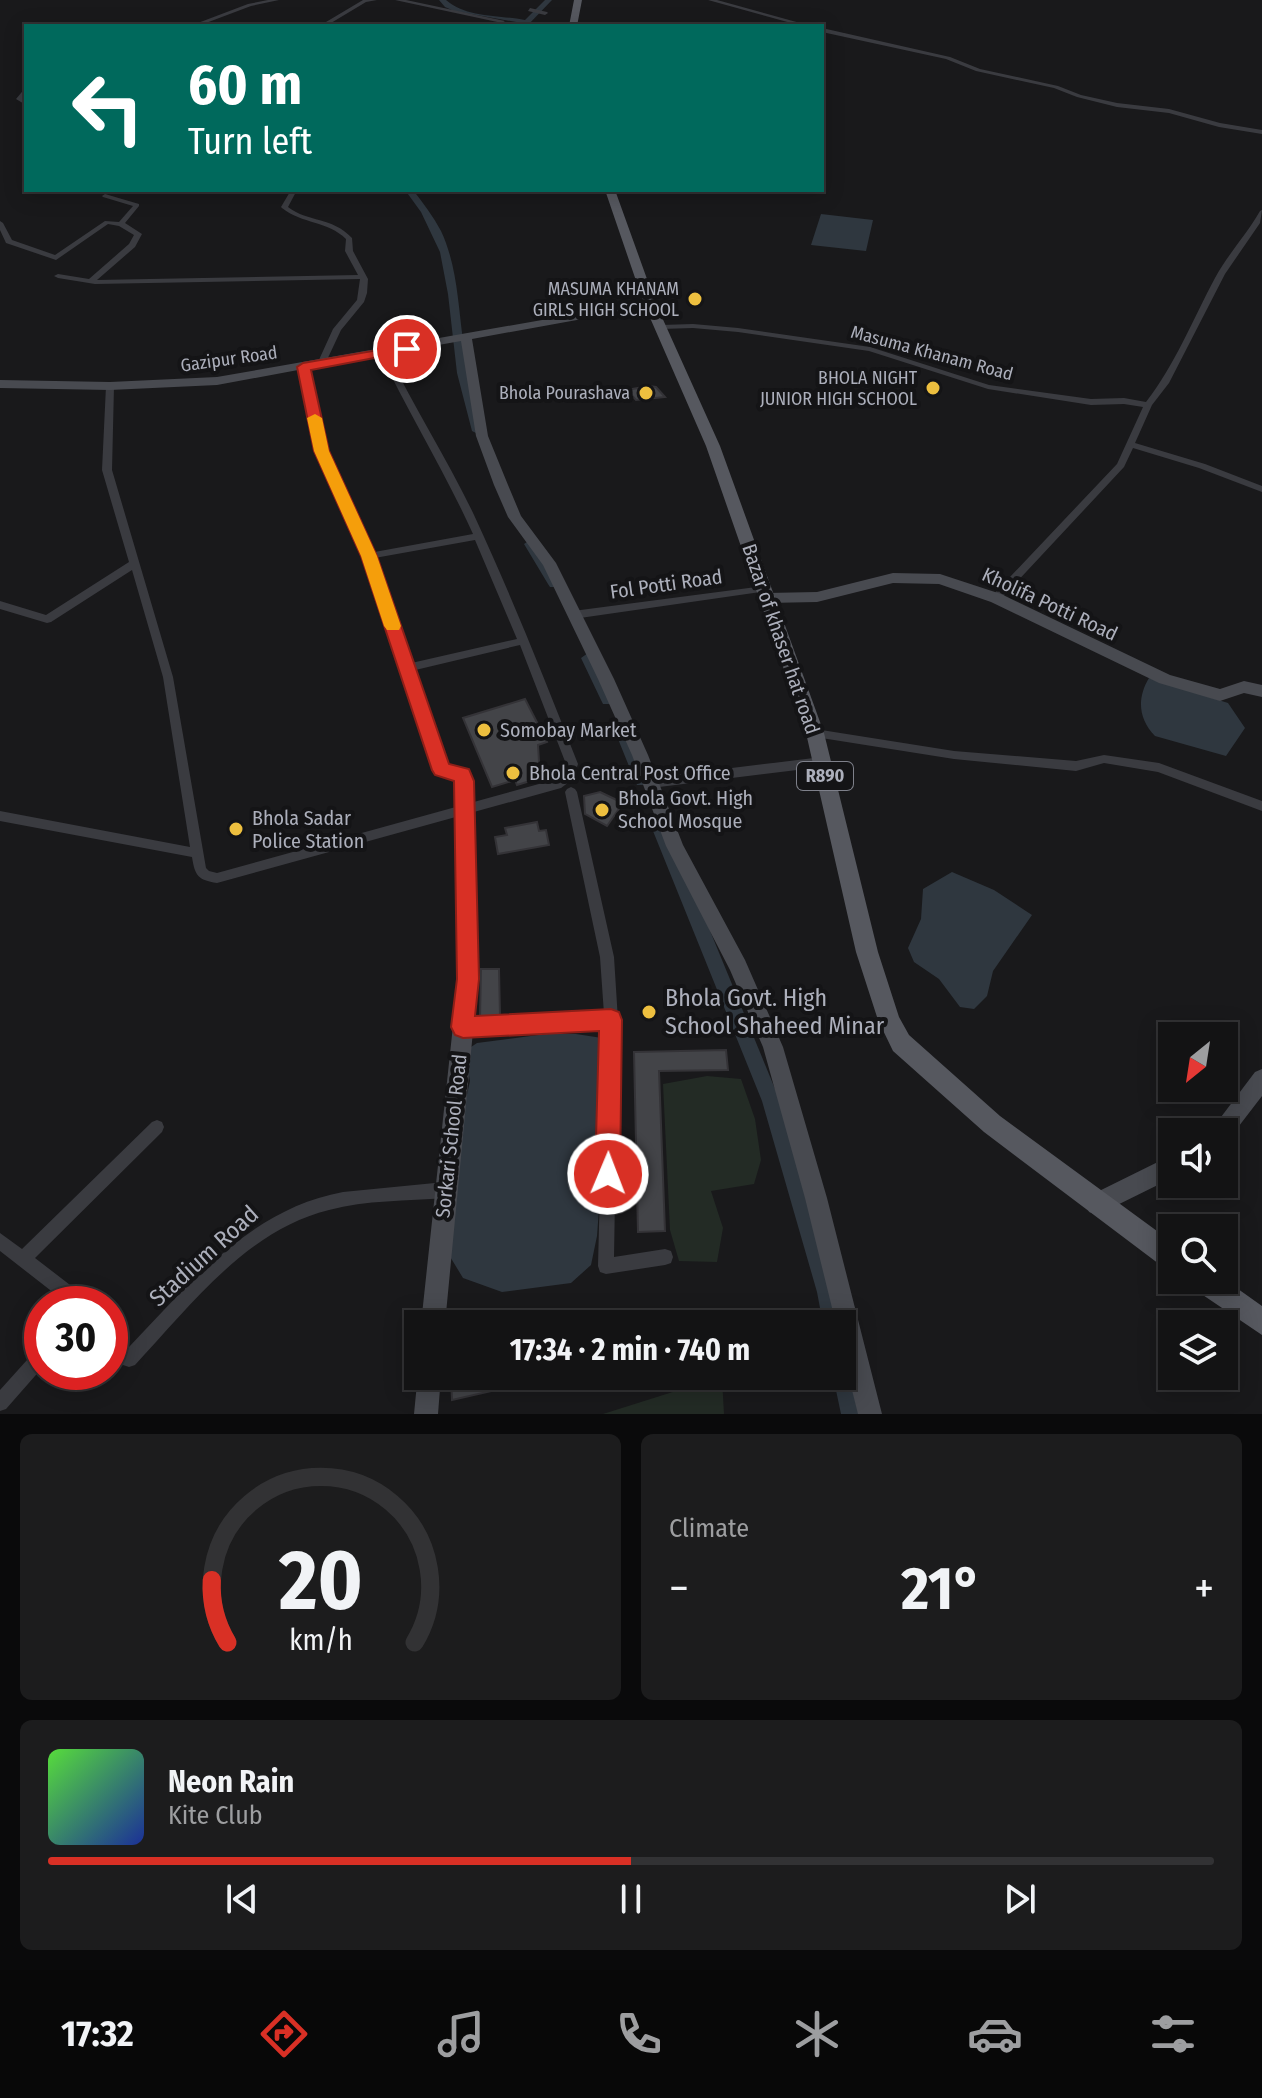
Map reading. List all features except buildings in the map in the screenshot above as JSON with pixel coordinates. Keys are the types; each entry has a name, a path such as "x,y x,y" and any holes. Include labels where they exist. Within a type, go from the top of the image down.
{"main road":[{"path":"573,24 578,0"},
{"name":"Bazar of khaser hat road","path":"611,192 650,304 713,446 815,733 867,952 889,1020 901,1043 992,1124 1158,1248"},
{"path":"1223,1294 1262,1322"}],"street":[{"path":"198,24 250,5 276,0"},
{"path":"329,22 364,0 374,0"},
{"path":"398,0 502,21"},
{"path":"711,0 801,24"},
{"path":"448,2 470,10"},
{"path":"530,10 545,13"},
{"path":"824,30 948,58 978,70 1056,87 1117,105 1169,111 1262,132"},
{"path":"293,192 284,207 290,213 338,226 350,239 349,251 363,277 361,300 337,329 322,362"},
{"path":"105,196 137,205 121,224"},
{"path":"996,598 1114,475 1132,445 1148,405 1165,383 1221,274 1262,212"},
{"path":"0,223 9,241 56,258 107,222 121,224 138,234 132,245 91,281"},
{"path":"58,276 91,281 363,277"},
{"name":"Gazipur Road","path":"0,384 110,386 217,381 650,304"},
{"name":"Masuma Khanam Road","path":"661,327 738,330 870,349 988,387 1099,403 1124,401 1148,405"},
{"path":"466,336 482,436 515,517 549,563 606,679 675,846 738,966 773,1047 816,1198 870,1414"},
{"path":"110,386 107,470 168,677 200,870 206,876 217,878 464,808 544,789 561,783 569,776 572,764 478,536 408,407 384,353"},
{"name":"Sorkari School Road","path":"303,367 322,451 369,556 442,770 462,774 468,979 434,1310"},
{"path":"1132,445 1202,466 1262,489"},
{"path":"369,556 478,536"},
{"path":"0,605 47,619 134,564"},
{"name":"Kholifa Potti Road","path":"766,594 817,597 893,578 913,577 959,583 1165,679 1220,695 1244,687 1262,691"},
{"name":"Fol Potti Road","path":"573,615 766,594"},
{"path":"407,668 523,641"},
{"path":"815,733 954,755 1076,766 1104,759 1139,764 1159,768 1262,806"},
{"path":"651,783 822,762"},
{"path":"571,792 607,957 611,1020 606,1266 665,1257"},
{"path":"0,816 197,853"},
{"path":"463,1027 611,1020"},
{"path":"1233,1118 1262,1079"},
{"path":"23,1259 157,1127"},
{"path":"1097,1204 1158,1173"},
{"name":"Stadium Road","path":"128,1358 213,1273 272,1224 328,1202 445,1190"},
{"path":"0,1241 58,1286"},
{"path":"0,1403 24,1376"},
{"path":"426,1414 428,1390"}],"shaded area":[{"path":"821,214 873,220 866,251 811,245"},
{"path":"1149,678 1228,703 1245,728 1226,756 1155,736 1145,722 1141,708 1142,693"},
{"path":"952,872 994,890 1032,915 993,971 987,996 974,1009 960,1007 939,979 914,962 908,948 921,919 923,889"},
{"path":"546,1034 602,1038 604,1106 597,1236 591,1265 571,1283 502,1292 463,1278 446,1250 458,1134 470,1081 465,1051 477,1043"},
{"path":"707,1076 741,1079 755,1119 761,1160 754,1184 711,1191 723,1228 717,1262 679,1261 670,1230 663,1084"},
{"path":"679,1390 723,1390 724,1414 603,1414"}],"waterway":[{"path":"442,0 448,6 468,13 526,22"},
{"path":"525,24 549,0"},
{"path":"411,192 425,211 445,252 462,373 478,431"},
{"path":"530,544 554,584"},
{"path":"588,658 608,700"},
{"path":"623,734 642,781"},
{"path":"661,831 771,1101 830,1310"},
{"path":"847,1390 852,1414"}],"slow traffic":[{"path":"315,418 322,451 369,556 393,626"}],"place":[{"name":"MASUMA KHANAM GIRLS HIGH SCHOOL","path":"695,299"},
{"name":"BHOLA NIGHT JUNIOR HIGH SCHOOL","path":"933,388"},
{"name":"Bhola Pourashava","path":"646,393"},
{"name":"Somobay Market","path":"484,730"},
{"name":"Bhola Central Post Office","path":"513,773"},
{"name":"Bhola Govt. High School Mosque","path":"602,810"},
{"name":"Bhola Sadar Police Station","path":"236,829"},
{"name":"Bhola Govt. High School Shaheed Minar","path":"649,1012"}],"route":[{"path":"407,349 303,367 322,451 369,556 442,770 462,774 464,781 468,979 463,1027 611,1020 608,1174"}]}
